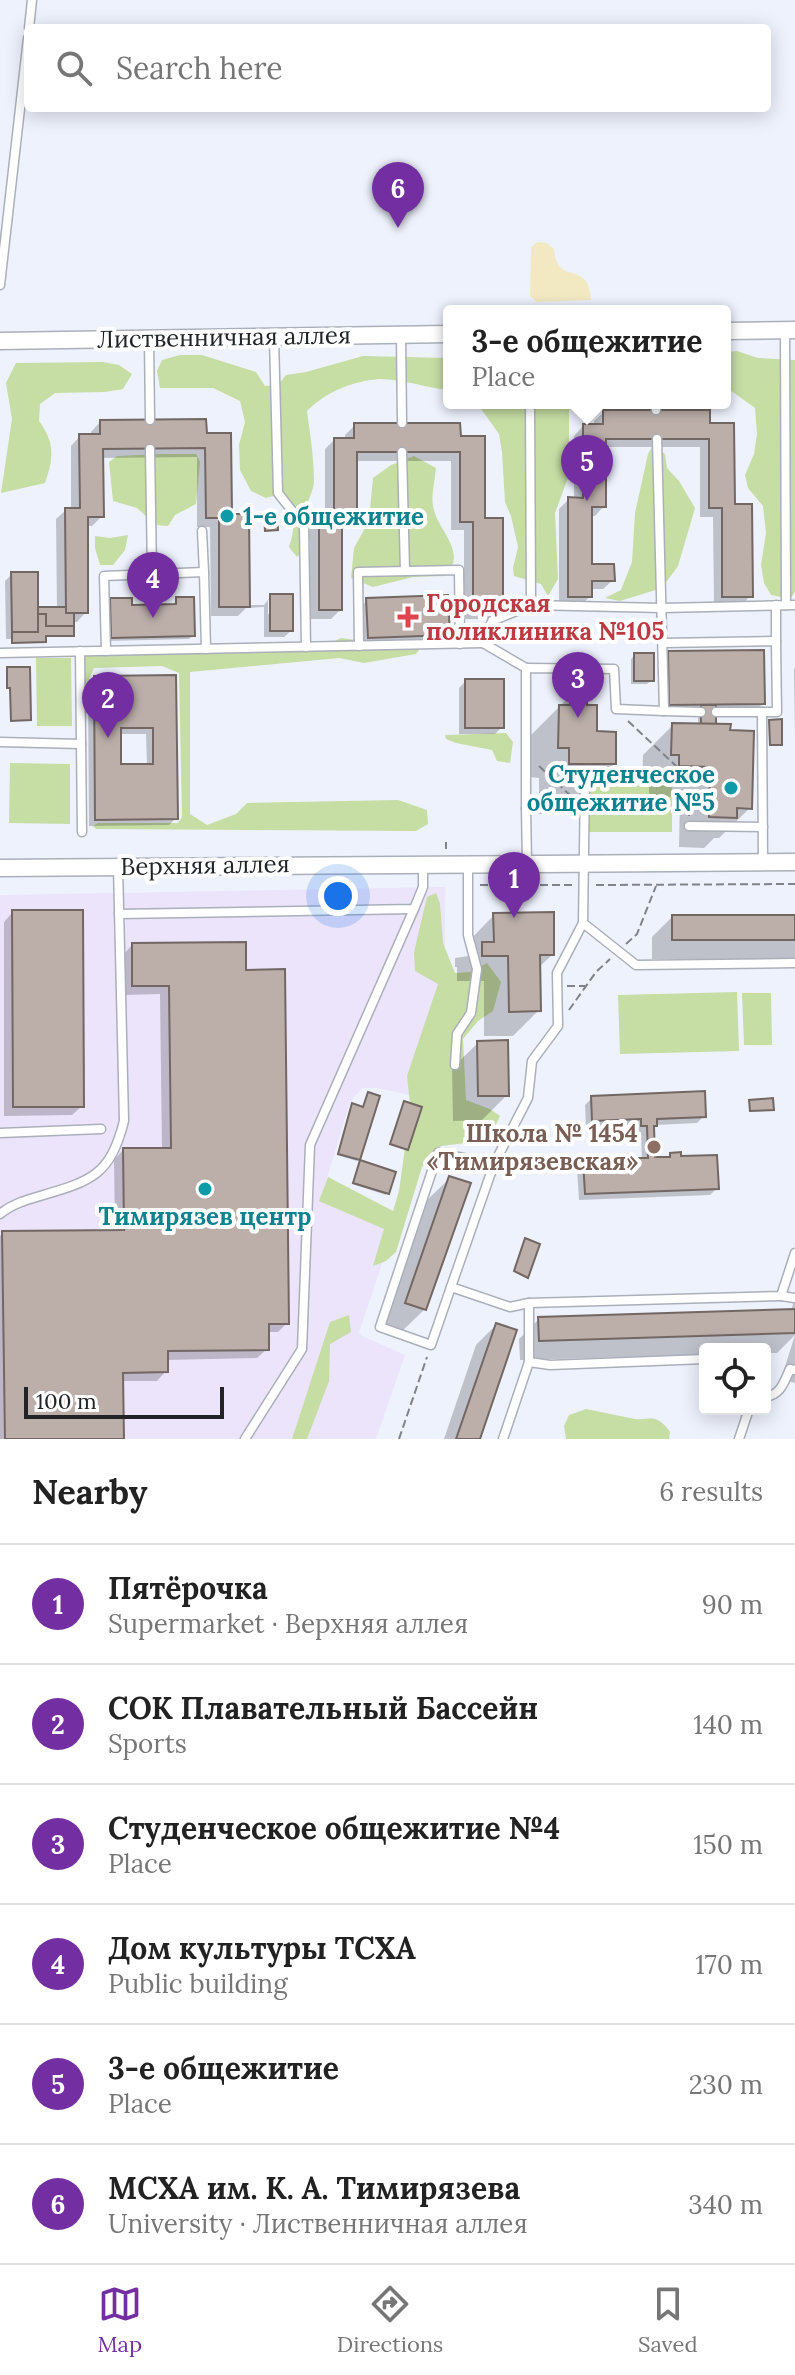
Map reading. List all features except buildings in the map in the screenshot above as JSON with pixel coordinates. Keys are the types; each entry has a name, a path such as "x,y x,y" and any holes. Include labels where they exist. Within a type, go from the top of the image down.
{"street":[{"path":"731,331 790,330"},
{"name":"Лиственничная аллея","path":"0,341 443,334"},
{"name":"Верхняя аллея","path":"0,868 795,862"}],"lane":[{"path":"29,24 32,0"},
{"path":"0,285 24,73"},
{"path":"716,712 777,712 776,641 786,605 790,330"},
{"path":"401,335 402,423"},
{"path":"274,336 278,493 304,526 306,647"},
{"path":"149,339 150,420"},
{"path":"530,409 531,605"},
{"path":"657,439 664,711"},
{"path":"150,449 152,573"},
{"path":"402,452 405,571"},
{"path":"202,531 206,649"},
{"path":"359,646 358,572 405,571 459,570 460,644"},
{"path":"106,651 104,576 204,572"},
{"path":"483,643 492,621 531,605 662,608 786,605"},
{"path":"663,643 776,641"},
{"path":"0,653 483,643 526,668 614,669 616,709 701,712"},
{"path":"80,651 82,832"},
{"path":"526,668 527,863"},
{"path":"762,712 763,862"},
{"path":"0,742 81,744"},
{"path":"494,1164 438,1153 380,1327 431,1345 494,1164 528,1098 532,1061 558,1026 557,973 583,923 585,779"},
{"path":"526,808 584,809"},
{"path":"689,826 763,827"},
{"path":"245,1439 302,1349 310,1145 423,887 423,863"},
{"path":"455,1065 457,1034 471,1013 477,969 468,935 468,863"},
{"path":"0,1214 10,1206 80,1185 98,1173 112,1156 119,1140 124,1121 118,866"},
{"path":"119,914 414,909"},
{"path":"583,923 636,965 795,963"},
{"path":"0,1133 101,1129"},
{"path":"781,1296 795,1253"},
{"path":"451,1287 510,1307 529,1303 795,1298"},
{"path":"503,1439 529,1362 529,1303"},
{"path":"771,1396 780,1390 793,1370 795,1358"},
{"path":"529,1362 550,1365 699,1359"},
{"path":"739,1439 747,1415"}],"path":[{"path":"616,709 690,779"},
{"path":"526,755 584,809"},
{"path":"689,826 690,767"},
{"path":"554,779 690,779"},
{"path":"446,842 446,854"},
{"path":"468,885 795,884"},
{"path":"557,985 586,986"},
{"path":"399,1439 431,1345"}],"shaded area":[{"path":"445,887 444,1084 422,1098 378,1088 362,1088 350,1102 321,1198 395,1225 359,1332 405,1355 376,1439 0,1439 0,895"}],"green space":[{"path":"731,352 758,358 795,360 795,592 790,599 771,595 764,583 761,565 766,533 763,506 748,488 745,475 754,454 757,434 755,408 731,391"},
{"path":"180,355 202,355 256,372 265,386 278,385 286,375 363,356 443,358 443,389 397,380 370,380 331,393 307,411 314,481 307,507 310,539 297,557 289,547 293,519 284,493 266,498 251,491 240,470 239,445 245,422 240,401 213,388 160,388 157,371 162,360"},
{"path":"103,362 119,365 132,374 123,389 55,393 40,404 39,421 48,436 51,451 45,483 1,493 12,419 6,383 16,363"},
{"path":"481,409 569,409 569,475 555,513 558,579 548,596 541,584 514,576 518,547 505,502 499,434"},
{"path":"653,445 665,454 667,468 695,508 678,566 662,588 620,601 605,598 621,590 632,562 635,513 648,454"},
{"path":"196,454 200,462 196,504 175,515 168,526 156,525 137,508 113,501 109,462 117,456"},
{"path":"414,456 436,468 433,506 453,549 452,567 446,576 413,577 373,587 351,578 354,548 364,530 370,509 373,478 391,465"},
{"path":"128,535 125,550 113,565 100,565 95,536 110,538"},
{"path":"341,638 419,650 416,654 364,663 339,658 190,672 190,814 207,825 236,814 247,803 398,800 427,810 428,824 416,831 96,829 93,826 98,823 178,823 182,817 179,673 162,666 94,668 89,679 88,706 77,708 77,656 145,645 205,652 257,642 312,652"},
{"path":"36,658 71,658 72,726 37,726"},
{"path":"506,733 513,742 510,763 497,761 492,750 456,743 446,739 445,735"},
{"path":"10,763 70,764 70,824 9,823"},
{"path":"589,784 672,784 672,832 589,832"},
{"path":"436,893 440,904 443,943 455,973 470,972 487,963 501,982 493,1011 478,1021 463,1039 466,1100 500,1116 491,1135 466,1143 441,1146 422,1167 396,1252 386,1261 373,1266 384,1229 319,1201 328,1177 393,1211 399,1191 410,1104 407,1076 438,984 415,971 414,952 427,897"},
{"path":"737,992 739,1051 620,1054 618,995"},
{"path":"742,993 771,993 772,1045 744,1045"},
{"path":"349,1315 351,1332 330,1344 329,1381 307,1439 292,1439 330,1322"},
{"path":"586,1409 637,1419 655,1419 670,1432 669,1439 566,1439 564,1426 569,1415"}],"sand":[{"path":"538,242 547,243 554,249 561,268 585,280 591,300 537,302 530,296 531,247"}],"place":[{"name":"МСХА им. К. А. Тимирязева","path":"398,228"},
{"name":"3-е общежитие","path":"587,501"},
{"name":"1-е общежитие","path":"227,516"},
{"name":"Городская поликлиника №105","path":"408,617"},
{"name":"Дом культуры ТСХА","path":"153,618"},
{"name":"Студенческое общежитие №4","path":"578,718"},
{"name":"СОК Плавательный Бассейн","path":"108,738"},
{"name":"Студенческое общежитие №5","path":"731,788"},
{"name":"Пятёрочка","path":"514,918"},
{"name":"Школа № 1454 «Тимирязевская»","path":"654,1147"},
{"name":"Тимирязев центр","path":"205,1189"}]}
